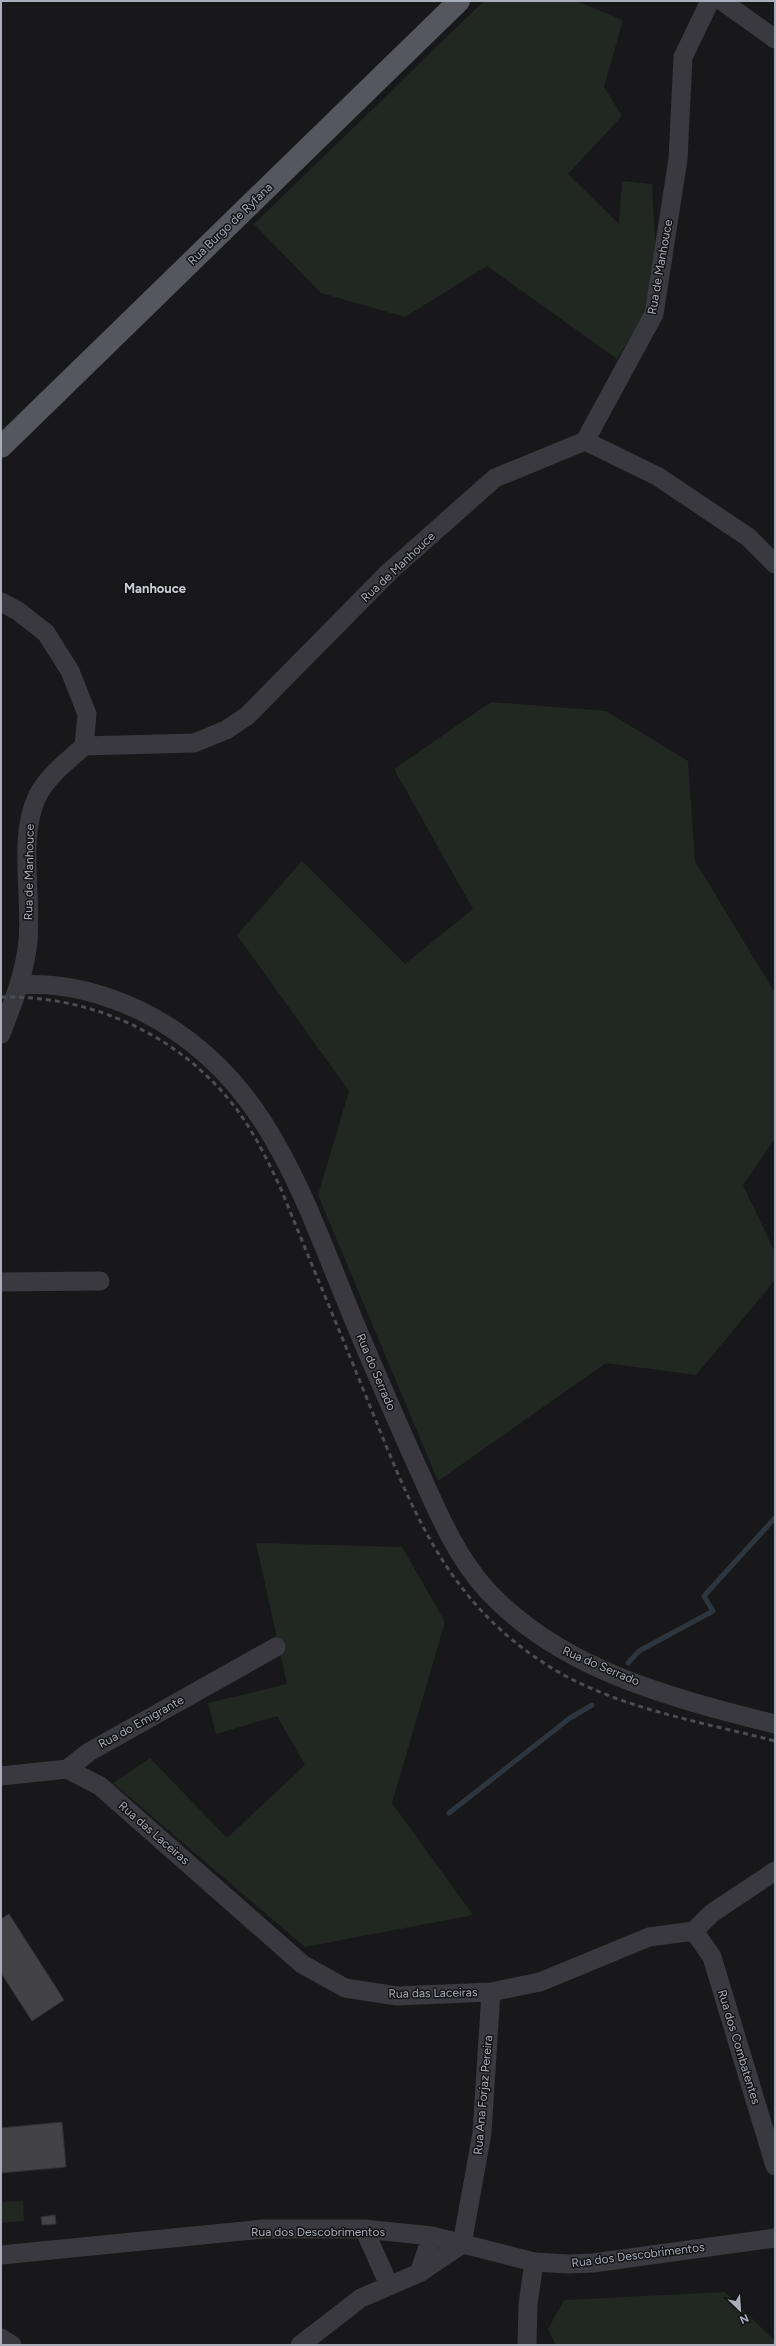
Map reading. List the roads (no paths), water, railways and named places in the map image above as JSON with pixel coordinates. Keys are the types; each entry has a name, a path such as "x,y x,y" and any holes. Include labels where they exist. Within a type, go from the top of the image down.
{"main road":[{"name":"Rua Burgo de Ryfana","path":"1,447 459,1"}],"street":[{"name":"Rua de Manhouce","path":"1,1034 20,985 28,941 30,819 37,796 53,774 84,746 194,744 226,730 247,716 389,572 495,478 585,441 654,314 678,159 683,57 710,1"},
{"path":"722,1 775,39"},
{"path":"585,441 657,476 748,537 775,564"},
{"path":"1,602 18,611 46,633 70,671 87,714 84,746"},
{"name":"Rua do Serrado","path":"20,985 55,985 78,989 104,996 150,1016 196,1045 233,1080 250,1101 264,1121 288,1166 371,1363 443,1523 470,1568 504,1606 544,1640 589,1664 701,1704 775,1724"},
{"path":"1,1282 100,1281"},
{"name":"Rua do Emigrante","path":"67,1769 89,1752 276,1647"},
{"path":"1,1776 67,1769"},
{"name":"Rua das Laceiras","path":"67,1769 100,1786 302,1964 345,1988 397,1996 491,1992 540,1982 649,1937 694,1931"},
{"path":"694,1931 712,1913 775,1871"},
{"name":"Rua dos Combatentes","path":"694,1931 712,1957 775,2166"},
{"name":"Rua Ana Forjaz Pereira","path":"462,2244 482,2133 491,1992"},
{"name":"Rua dos Descobrimentos","path":"1,2255 263,2229 364,2229 432,2236 534,2262 568,2264 594,2263 775,2238"},
{"path":"364,2229 389,2285"},
{"path":"419,2273 432,2236"},
{"path":"300,2345 361,2298 419,2273 462,2244"},
{"path":"527,2345 528,2304 534,2262"},
{"path":"1,2338 12,2345"}],"waterway":[{"path":"628,1663 639,1651 713,1611 704,1596 775,1518"},
{"path":"449,1813 570,1718 592,1705"}],"railway":[{"path":"1,997 34,998 66,1003 98,1011 128,1023 157,1038 184,1056 209,1078 239,1112 265,1155 281,1189 380,1431 415,1510 434,1547 457,1581 484,1613 516,1643 555,1670 607,1695 662,1713 775,1741"}],"district":[{"name":"Manhouce","path":"155,588"}]}
